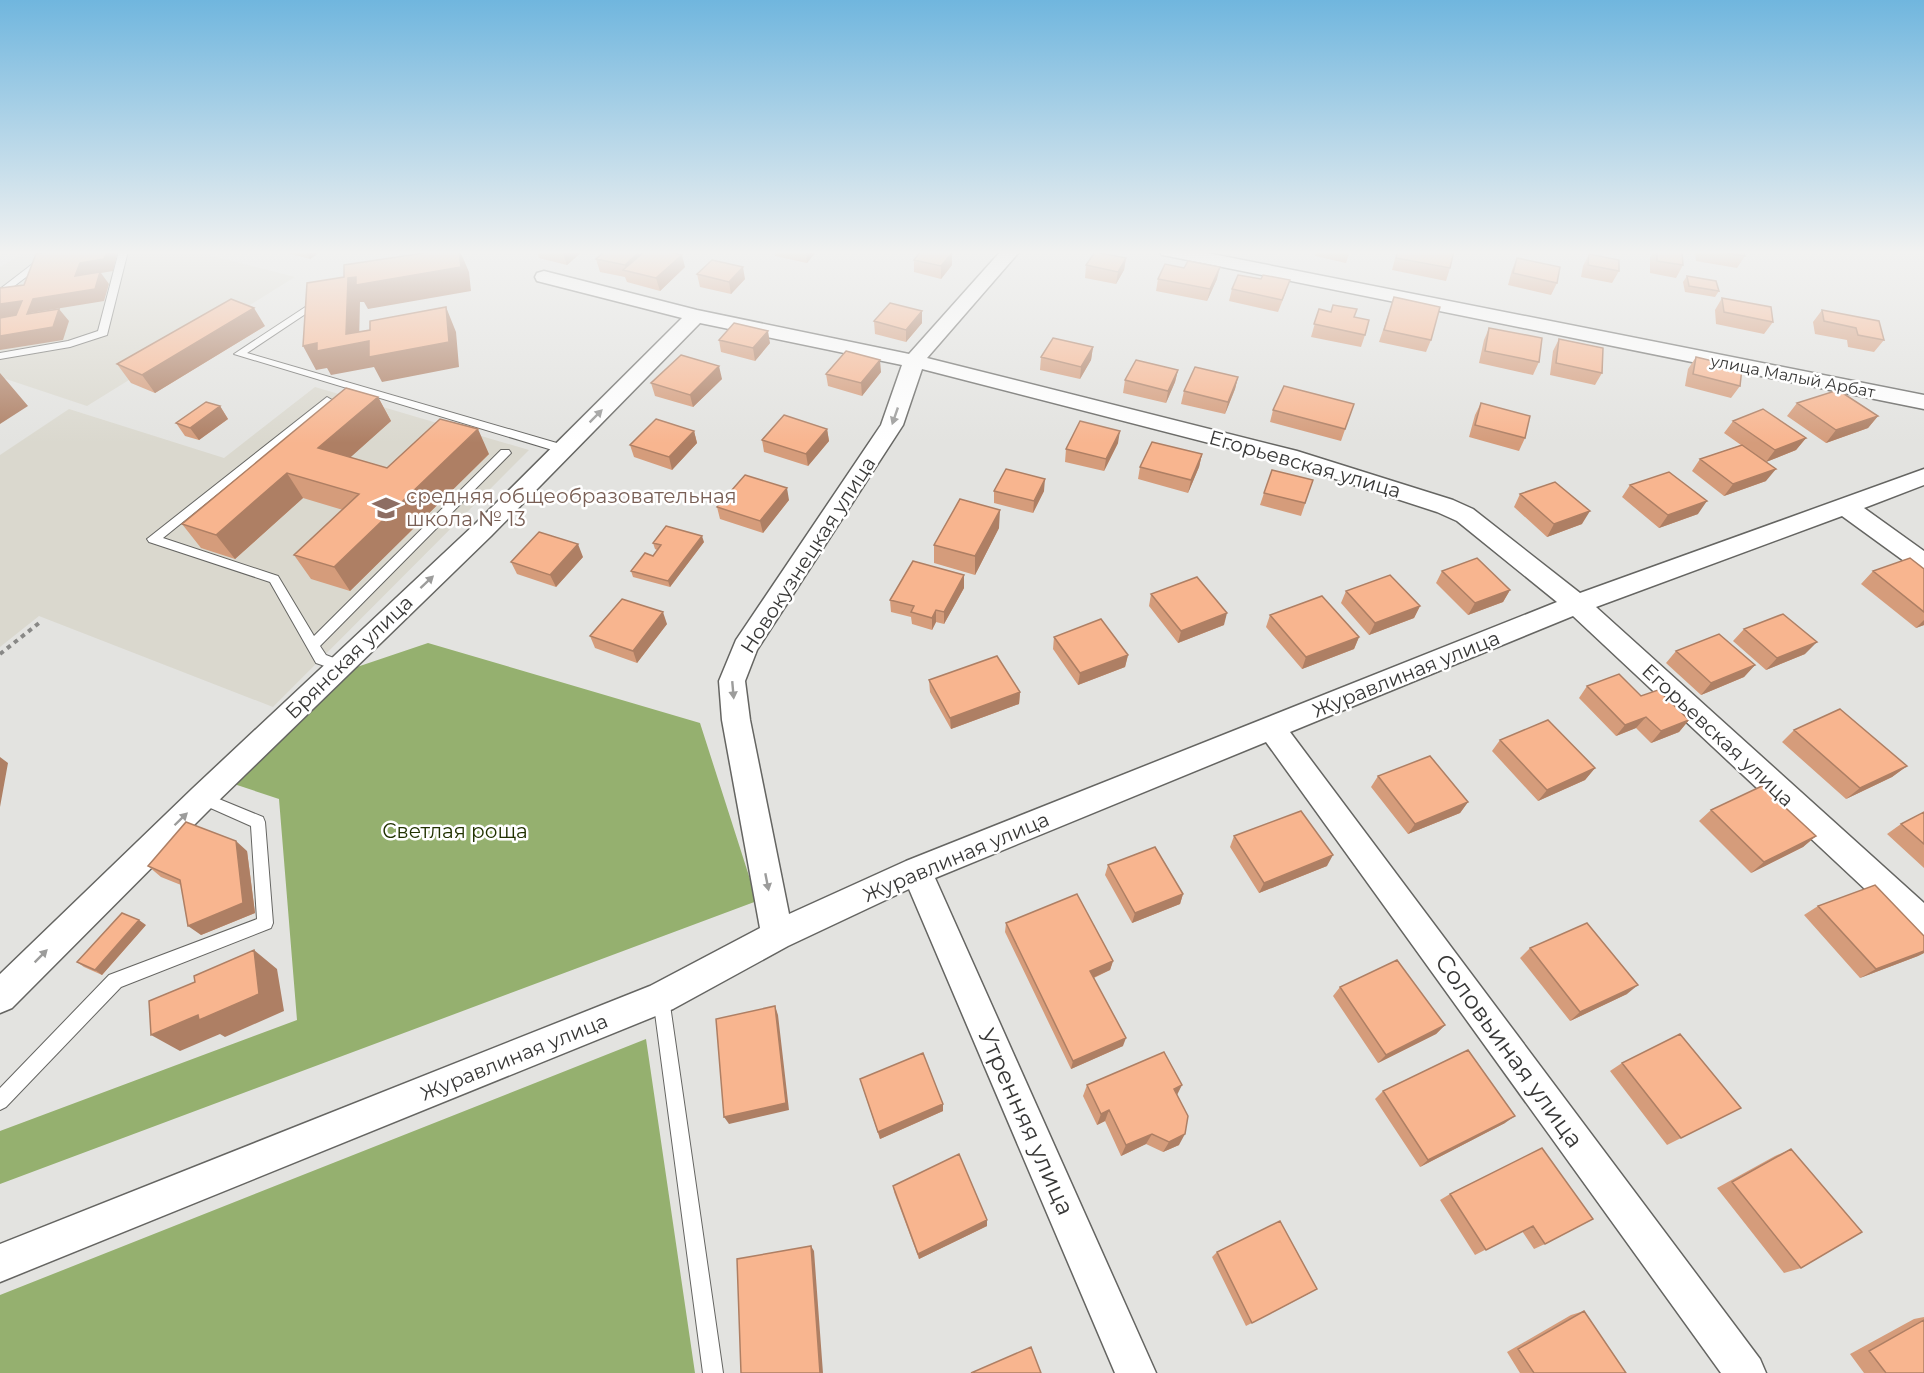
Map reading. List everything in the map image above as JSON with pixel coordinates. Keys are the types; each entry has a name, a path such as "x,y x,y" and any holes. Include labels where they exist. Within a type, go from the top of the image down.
{"street":[{"name":"Егорьевская улица","path":"692,315 914,361 1289,456 1465,514 1577,604 1924,924"},
{"name":"Новокузнецкая улица","path":"777,935 736,720 732,681 746,647 892,426 914,361 954,315"},
{"name":"улица Малый Арбат","path":"1489,315 1924,402"},
{"name":"Брянская улица","path":"0,997 202,798 483,530 696,316"},
{"name":"Журавлиная улица","path":"0,1263 661,998 777,935 917,871 1577,604 1924,477"},
{"path":"1844,505 1924,563"},
{"name":"Соловьиная улица","path":"1272,729 1746,1373"},
{"name":"Утренняя улица","path":"917,871 1136,1373"}],"lane":[{"path":"0,356 70,344 103,333 108,315"},
{"path":"298,315 239,354 563,449"},
{"path":"327,400 153,539 274,579 321,659 339,666"},
{"path":"313,645 505,453"},
{"path":"0,1101 115,981 266,923 258,822 202,798"},
{"path":"661,998 713,1373"}],"path":[{"path":"0,654 39,623"}],"shaded area":[{"path":"0,315 234,315 87,406 0,377"},
{"path":"315,387 529,450 273,707 39,616 0,647 0,455 69,409 224,458"}],"green space":[{"name":"Светлая роща","path":"428,643 700,723 757,901 0,1184 0,1131 297,1020 279,799 234,784 351,669"},
{"path":"646,1039 695,1373 0,1373 0,1295"}],"building":[{"path":"16,315 57,315 53,327 0,336 0,318"},
{"path":"203,315 242,315 142,375 117,364"},
{"path":"305,315 347,315 346,334 370,330 370,321 402,315 447,315 449,342 369,357 369,341 317,351 317,343 303,346"},
{"path":"879,315 919,315 906,330 874,321"},
{"path":"1317,315 1355,315 1354,317 1369,320 1365,335 1314,324"},
{"path":"1389,315 1438,315 1431,340 1384,330"},
{"path":"1739,315 1772,315 1773,322"},
{"path":"1823,315 1848,315 1879,321 1884,340 1858,335 1856,328 1824,321"},
{"path":"734,323 768,331 753,348 719,340"},
{"path":"1489,328 1542,338 1539,362 1485,351"},
{"path":"1053,338 1093,347 1081,367 1041,357"},
{"path":"1559,339 1603,348 1602,373 1556,363"},
{"path":"846,351 880,360 861,383 826,374"},
{"path":"681,355 719,366 690,395 651,383"},
{"path":"1696,357 1742,368 1740,386 1693,374"},
{"path":"1136,360 1178,370 1168,391 1125,380"},
{"path":"1195,367 1238,377 1228,402 1184,391"},
{"path":"1284,386 1354,404 1345,429 1273,410"},
{"path":"346,388 378,397 318,448 387,468 440,419 478,429 334,567 294,555 359,494 287,473 216,535 182,524"},
{"path":"1838,390 1878,416 1836,430 1797,403"},
{"path":"206,402 220,406 190,428 176,423"},
{"path":"1481,403 1530,416 1525,438 1475,425"},
{"path":"1763,409 1806,438 1775,450 1733,421"},
{"path":"784,415 827,429 806,454 762,440"},
{"path":"656,419 694,431 669,457 630,445"},
{"path":"1080,421 1120,431 1106,459 1066,449"},
{"path":"1152,442 1202,454 1191,480 1140,467"},
{"path":"1742,445 1776,469 1733,484 1700,459"},
{"path":"1006,469 1045,479 1034,501 994,491"},
{"path":"1272,470 1313,480 1305,503 1264,493"},
{"path":"1669,472 1707,501 1668,515 1630,485"},
{"path":"745,475 787,488 760,521 717,507"},
{"path":"1555,482 1590,511 1554,524 1520,494"},
{"path":"960,499 1000,510 975,556 934,545"},
{"path":"666,526 702,536 668,581 631,571 645,553 653,556 661,545 653,543"},
{"path":"539,532 578,544 550,575 511,562"},
{"path":"1477,558 1510,590 1475,603 1442,571"},
{"path":"1910,558 1924,569 1924,612 1873,571"},
{"path":"913,561 964,575 944,612 936,610 932,618 911,612 914,606 890,600"},
{"path":"1390,575 1420,606 1375,623 1346,591"},
{"path":"1197,577 1227,613 1181,631 1151,594"},
{"path":"1322,596 1359,637 1306,657 1270,615"},
{"path":"622,599 663,612 633,651 590,636"},
{"path":"1783,614 1817,642 1777,658 1744,629"},
{"path":"1101,619 1128,655 1080,673 1054,637"},
{"path":"1719,634 1755,665 1711,683 1676,651"},
{"path":"997,656 1020,692 950,718 929,680"},
{"path":"1619,674 1641,696 1658,690 1689,720 1661,731 1646,717 1625,725 1587,686"},
{"path":"1840,709 1907,766 1860,788 1794,730"},
{"path":"1548,720 1595,768 1547,790 1500,740"},
{"path":"1430,756 1468,802 1415,824 1378,776"},
{"path":"1762,786 1816,836 1764,862 1711,810"},
{"path":"1301,811 1333,855 1264,883 1234,836"},
{"path":"1924,812 1924,844 1901,824"},
{"path":"186,822 236,841 243,903 188,926 180,880 148,866"},
{"path":"1155,847 1183,894 1135,913 1108,865"},
{"path":"1875,885 1924,936 1924,951 1876,969 1818,906"},
{"path":"1077,894 1113,961 1090,971 1126,1038 1073,1061 1006,923"},
{"path":"122,913 139,920 95,970 77,962"},
{"path":"1587,923 1638,985 1580,1012 1530,948"},
{"path":"254,950 259,994 199,1020 198,1015 151,1035 149,1001 195,982 194,976"},
{"path":"1397,960 1445,1025 1386,1055 1340,987"},
{"path":"775,1006 786,1103 724,1117 716,1019"},
{"path":"1680,1034 1741,1108 1681,1138 1622,1063"},
{"path":"1468,1050 1515,1116 1428,1160 1383,1091"},
{"path":"1164,1052 1182,1085 1174,1089 1188,1116 1185,1134 1169,1142 1152,1134 1126,1145 1109,1110 1101,1114 1087,1085"},
{"path":"923,1053 943,1104 878,1132 860,1079"},
{"path":"1542,1148 1593,1219 1545,1244 1533,1226 1486,1250 1450,1194"},
{"path":"1791,1149 1862,1232 1801,1268 1732,1182"},
{"path":"959,1154 987,1220 918,1254 893,1186"},
{"path":"1280,1221 1317,1289 1252,1323 1217,1252"},
{"path":"811,1246 820,1373 741,1373 737,1259"},
{"path":"1584,1311 1626,1373 1534,1373 1518,1349"},
{"path":"1924,1320 1924,1373 1886,1373 1869,1351"},
{"path":"1031,1347 1041,1373 971,1373"}],"place":[{"name":"средняя общеобразовательная школа № 13","path":"386,508"}]}
